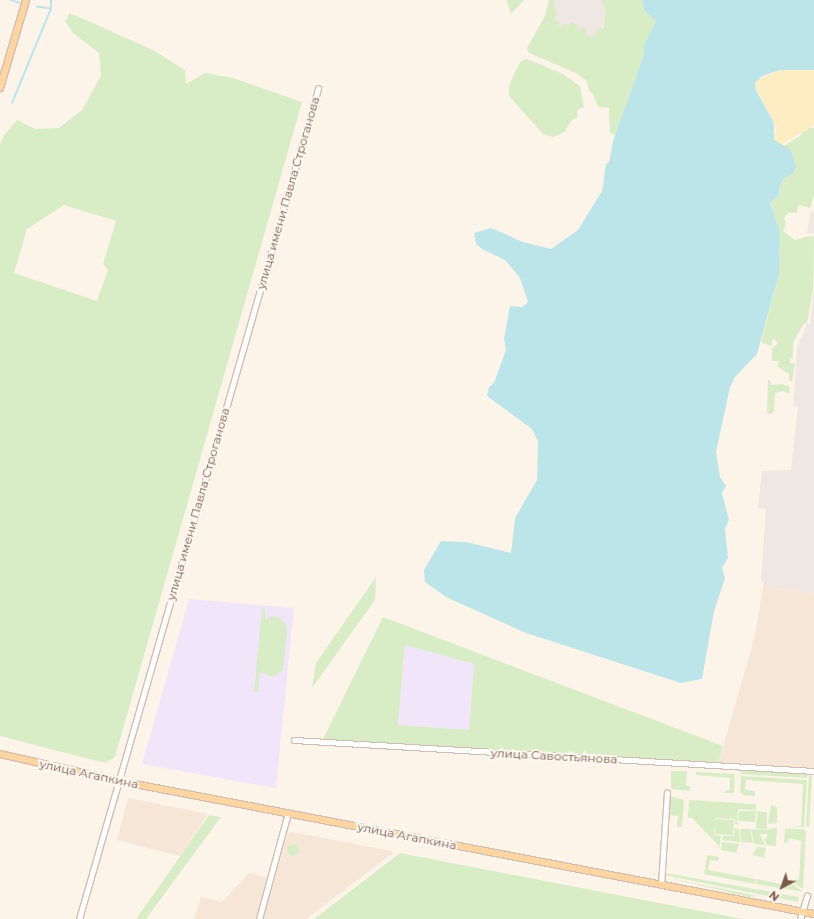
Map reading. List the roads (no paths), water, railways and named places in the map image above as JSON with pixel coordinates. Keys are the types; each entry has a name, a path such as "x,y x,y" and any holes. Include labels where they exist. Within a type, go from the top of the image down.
{"main road":[{"path":"0,88 26,0"},
{"name":"улица Агапкина","path":"0,754 119,781 814,914"}],"street":[{"name":"улица имени Павла Строганова","path":"80,919 318,89"},
{"name":"улица Савостьянова","path":"294,740 814,771"},
{"path":"661,885 667,793"},
{"path":"259,919 288,813"},
{"path":"800,919 807,896"}],"water":[{"path":"642,0 814,0 814,70 780,70 762,76 755,83 756,90 774,123 774,140 791,150 796,166 793,174 785,178 780,184 779,195 770,203 780,232 779,274 757,354 735,377 730,387 716,452 720,477 726,486 722,493 729,520 725,529 728,558 722,568 725,578 714,611 702,679 681,683 526,633 446,597 425,582 424,570 441,541 466,542 511,553 515,518 537,480 538,441 532,429 487,396 489,387 494,383 506,350 504,339 510,306 522,307 528,302 520,278 505,260 482,249 476,244 474,233 491,228 523,242 551,249 578,230 602,191 606,164 609,162 614,138 643,57 644,45 656,21 644,10"}],"waterway":[{"path":"11,0 20,3"},
{"path":"51,0 51,9"},
{"path":"12,103 51,9 37,7"}]}
